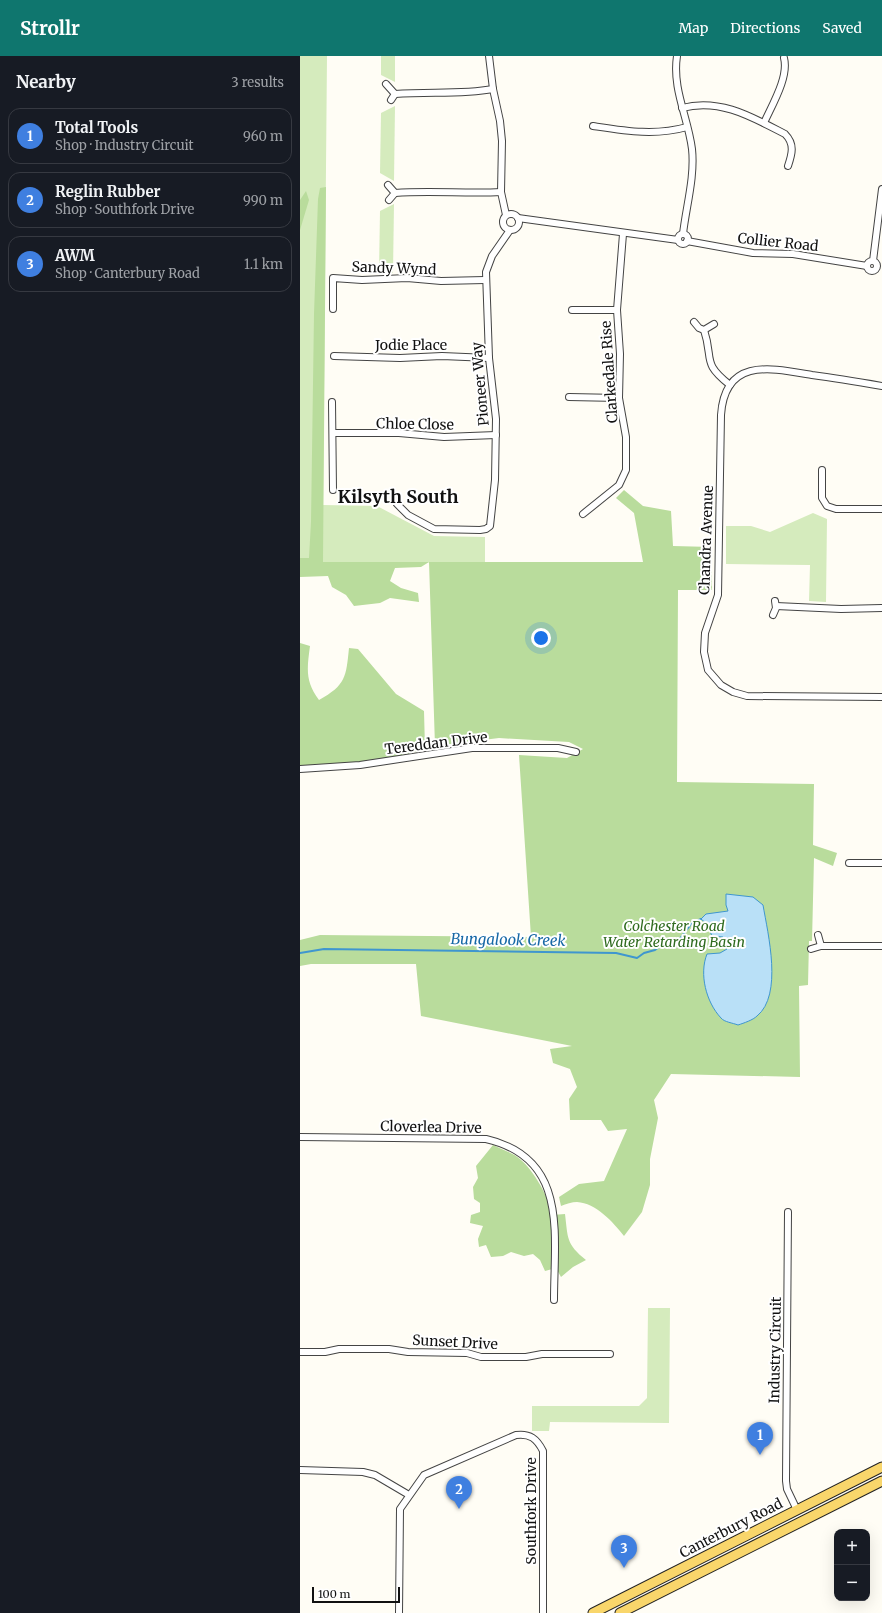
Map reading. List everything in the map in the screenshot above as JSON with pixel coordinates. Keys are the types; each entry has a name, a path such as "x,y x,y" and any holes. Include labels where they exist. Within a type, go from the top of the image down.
{"main road":[{"name":"Canterbury Road","path":"593,1613 882,1467"},
{"name":"Canterbury Road","path":"620,1613 882,1481"},
{"path":"611,1604 615,1613"}],"street":[{"path":"489,56 502,140 501,192 504,203 514,218"},
{"path":"677,56 677,89 691,139 693,164 683,234 678,237 678,240"},
{"path":"764,123 785,74 786,64 784,58"},
{"path":"386,84 395,94"},
{"path":"395,94 421,92 460,94 493,89"},
{"path":"392,100 395,94"},
{"path":"682,108 697,105 715,105 726,107 764,123 785,134 789,138 792,149 788,166"},
{"path":"593,126 645,133 687,127"},
{"path":"388,185 395,193"},
{"path":"867,266 873,261 882,189"},
{"path":"389,200 395,193 420,191 457,193 501,192"},
{"path":"508,229 503,221 514,218 535,219 623,234 678,240 682,244 687,241 687,237 683,234"},
{"name":"Pioneer Way","path":"396,504 408,515 434,529 486,530 490,526 495,480 496,435 489,358 486,280 487,266 508,229 515,229 514,218"},
{"name":"Clarkedale Rise","path":"583,514 619,485 626,470 626,437 619,398 620,354 617,310 623,234"},
{"name":"Collier Road","path":"687,241 752,253 793,254 867,266 872,271 880,268"},
{"path":"873,261 880,268"},
{"name":"Sandy Wynd","path":"333,309 334,278 362,280 407,278 441,282 486,280"},
{"path":"572,310 617,310"},
{"path":"694,322 699,328 704,330"},
{"path":"704,330 714,324"},
{"path":"704,330 711,368 730,386"},
{"name":"Jodie Place","path":"334,356 400,358 442,356 489,358"},
{"name":"Chandra Avenue","path":"882,386 768,368 749,371 730,386 723,399 721,411 720,566 718,595 705,633 704,652 708,670 721,685 733,692 747,696 882,697"},
{"path":"569,397 619,398"},
{"path":"332,402 333,490"},
{"name":"Chloe Close","path":"333,433 399,433 444,437 496,435"},
{"path":"822,470 822,498 827,506 836,509 882,508"},
{"path":"773,615 776,604 841,609 882,608"},
{"name":"Tereddan Drive","path":"300,769 360,765 472,748 558,748 576,752"},
{"path":"849,863 882,863"},
{"path":"818,935 821,946"},
{"path":"811,949 821,946 882,946"},
{"name":"Cloverlea Drive","path":"300,1137 486,1139 506,1145 516,1150 536,1167 545,1179 551,1196 555,1222 554,1300"},
{"name":"Industry Circuit","path":"788,1212 786,1481 787,1489 797,1510"},
{"name":"Sunset Drive","path":"300,1352 325,1352 339,1349 389,1349 408,1352 467,1353 481,1357 526,1357 542,1354 610,1354"},
{"name":"Southfork Drive","path":"399,1613 400,1509 409,1495 424,1475 516,1435 531,1436 539,1442 543,1451 543,1613"},
{"path":"300,1470 363,1472 375,1475 409,1495"}],"green space":[{"path":"300,56 327,56 323,505 377,506 434,536 485,537 485,562 300,563"},
{"path":"381,56 395,56 395,82 381,75"},
{"path":"395,106 394,181 380,173 381,113"},
{"path":"326,187 323,562 429,562 421,567 395,568 390,581 401,588 418,593 419,602 390,598 380,603 354,606 346,595 332,587 328,576 300,577 300,558 309,558 318,199 320,188"},
{"path":"306,191 309,200 300,230 300,200"},
{"path":"394,204 393,273 379,273 380,211"},
{"name":"Colchester Road Water Retarding Basin","path":"624,490 643,506 671,511 673,546 712,547 712,590 678,590 677,782 814,784 813,845 837,853 833,866 814,858 812,941 809,941 808,985 799,986 800,1077 671,1074 654,1100 658,1118 650,1159 650,1185 642,1212 624,1236 604,1214 591,1206 577,1202 561,1206 559,1197 579,1184 604,1181 627,1129 608,1131 601,1120 570,1120 569,1099 577,1087 570,1069 553,1063 550,1049 572,1046 421,1016 416,964 311,964 300,966 300,940 320,935 531,937 519,755 567,758 583,749 569,742 499,738 435,746 429,562 643,562 634,513 616,498"},
{"path":"813,513 827,519 826,602 809,601 810,565 726,564 726,526 751,526 770,532"},
{"path":"300,643 310,646 308,661 309,681 319,700 340,685 347,666 349,648 358,649 396,694 424,711 425,749 389,759 338,765 300,766"},
{"path":"493,1145 517,1157 525,1164 535,1177 548,1200 552,1215 565,1214 571,1245 586,1260 573,1267 561,1277 556,1268 545,1271 540,1260 533,1254 524,1256 511,1252 503,1256 491,1257 486,1245 479,1247 478,1239 483,1226 470,1223 471,1215 480,1212 480,1203 474,1199 473,1187 478,1178 476,1166"},
{"path":"648,1308 670,1308 669,1423 550,1422 549,1431 532,1431 532,1406 639,1406 647,1398"}],"water":[{"path":"726,894 753,897 763,905 772,964 770,994 765,1006 757,1016 738,1025 721,1018 711,1004 705,988 704,979 707,954 720,953 727,949 728,944 723,937 712,936 707,924 701,919 706,914 728,911 726,905"}],"waterway":[{"name":"Bungalook Creek","path":"300,953 324,949 616,953 637,958 644,953 655,950 663,944 679,940 691,924 701,919"}],"place":[{"name":"Total Tools","path":"760,1455"},
{"name":"Reglin Rubber","path":"459,1509"},
{"name":"AWM","path":"624,1568"}],"district":[{"name":"Kilsyth South","path":"398,497"}]}
